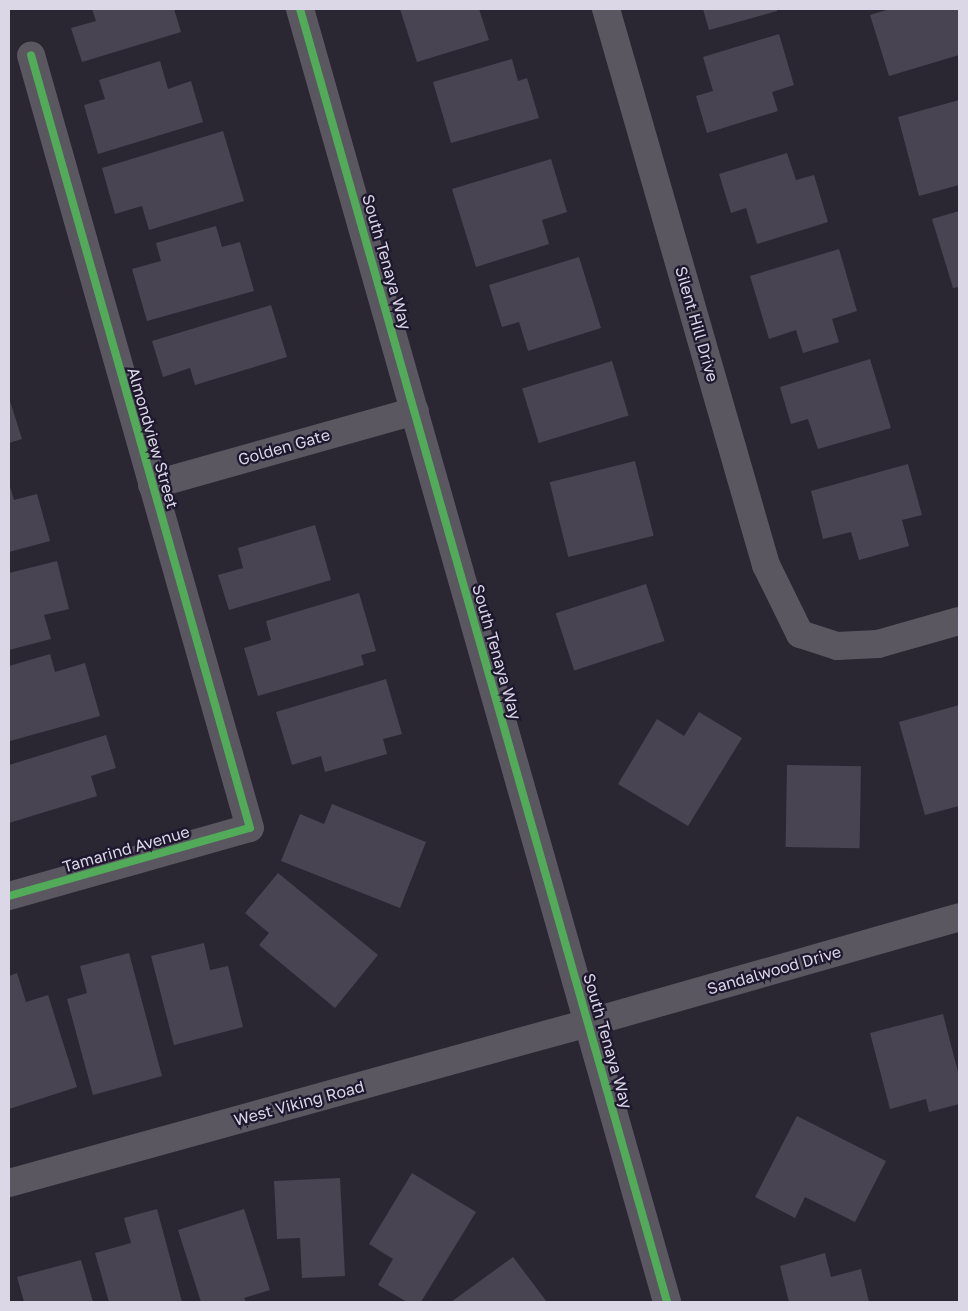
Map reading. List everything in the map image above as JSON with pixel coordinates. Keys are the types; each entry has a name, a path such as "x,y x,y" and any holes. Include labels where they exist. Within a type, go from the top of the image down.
{"street":[{"name":"South Tenaya Way","path":"300,9 667,1302"},
{"name":"Silent Hill Drive","path":"606,9 766,565 800,634 837,646 878,644 959,620"},
{"name":"Almondview Street","path":"31,55 250,828"},
{"name":"Golden Gate","path":"152,484 415,411"},
{"name":"Tamarind Avenue","path":"9,896 250,828"},
{"name":"Sandalwood Drive","path":"588,1023 959,917"},
{"name":"West Viking Road","path":"9,1183 588,1023"}],"building":[{"path":"92,9 174,9 181,32 82,62 71,28 96,21"},
{"path":"400,9 479,9 489,40 417,62"},
{"path":"703,9 777,9 777,11 709,30"},
{"path":"890,9 959,9 959,55 889,76 870,15"},
{"path":"779,34 794,85 772,92 778,111 707,133 696,96 713,91 703,57"},
{"path":"512,59 518,81 527,78 539,118 451,143 433,82"},
{"path":"160,61 168,89 191,81 203,122 98,154 84,105 105,99 99,80"},
{"path":"959,100 959,185 919,196 898,117"},
{"path":"223,131 244,201 149,230 142,206 115,214 102,168"},
{"path":"787,153 796,180 814,175 828,222 757,244 746,208 731,213 719,174"},
{"path":"551,159 567,212 542,220 549,244 476,267 452,189"},
{"path":"959,211 959,287 953,288 932,219"},
{"path":"216,226 222,247 240,242 254,291 147,321 132,269 161,261 156,243"},
{"path":"839,249 857,311 832,319 839,342 803,353 796,330 769,339 750,276"},
{"path":"579,257 601,328 528,351 519,322 502,327 489,285"},
{"path":"271,305 287,357 195,385 190,368 163,377 152,341"},
{"path":"870,359 891,428 818,449 808,419 791,424 780,387"},
{"path":"612,361 629,416 539,443 522,388"},
{"path":"9,398 22,439 9,443"},
{"path":"635,461 654,536 568,557 550,482"},
{"path":"908,464 922,515 902,520 909,546 859,560 851,532 823,539 811,491"},
{"path":"9,483 14,500 37,494 50,541 9,552"},
{"path":"315,525 331,580 229,610 218,575 243,568 238,548"},
{"path":"57,561 69,609 44,615 51,639 9,650 9,573"},
{"path":"646,584 665,641 574,670 556,613"},
{"path":"359,593 376,651 361,655 364,665 258,696 244,648 271,640 266,621"},
{"path":"50,654 55,672 85,663 100,716 10,741 9,666"},
{"path":"386,679 402,734 383,739 387,754 325,772 321,756 292,765 276,712"},
{"path":"959,705 959,806 925,815 899,722"},
{"path":"699,712 742,738 688,826 618,784 657,719 684,736"},
{"path":"106,735 116,768 91,776 97,796 9,823 9,765"},
{"path":"787,765 861,766 860,848 786,847"},
{"path":"332,804 426,842 400,908 281,861 300,814 324,824"},
{"path":"278,873 378,955 335,1008 259,945 269,933 245,913"},
{"path":"204,943 210,970 228,966 243,1027 174,1045 151,956"},
{"path":"129,953 162,1076 93,1095 67,999 87,993 80,966"},
{"path":"17,973 26,1002 48,995 77,1087 9,1109 9,976"},
{"path":"943,1014 959,1076 959,1104 929,1112 926,1099 890,1109 870,1033"},
{"path":"797,1116 886,1161 855,1222 805,1197 795,1218 755,1197"},
{"path":"412,1173 476,1212 421,1302 407,1302 378,1285 393,1259 369,1244"},
{"path":"340,1178 345,1276 302,1278 300,1238 277,1239 274,1181"},
{"path":"157,1209 182,1302 109,1302 95,1253 131,1243 124,1218"},
{"path":"244,1209 270,1290 244,1298 246,1302 201,1302 178,1230"},
{"path":"825,1253 831,1277 861,1269 869,1302 789,1302 780,1266"},
{"path":"513,1257 547,1302 451,1302"},
{"path":"81,1260 93,1302 24,1302 17,1277"}],"cycle path":[{"path":"300,9 667,1302"},
{"path":"9,896 250,828 31,55"}]}
